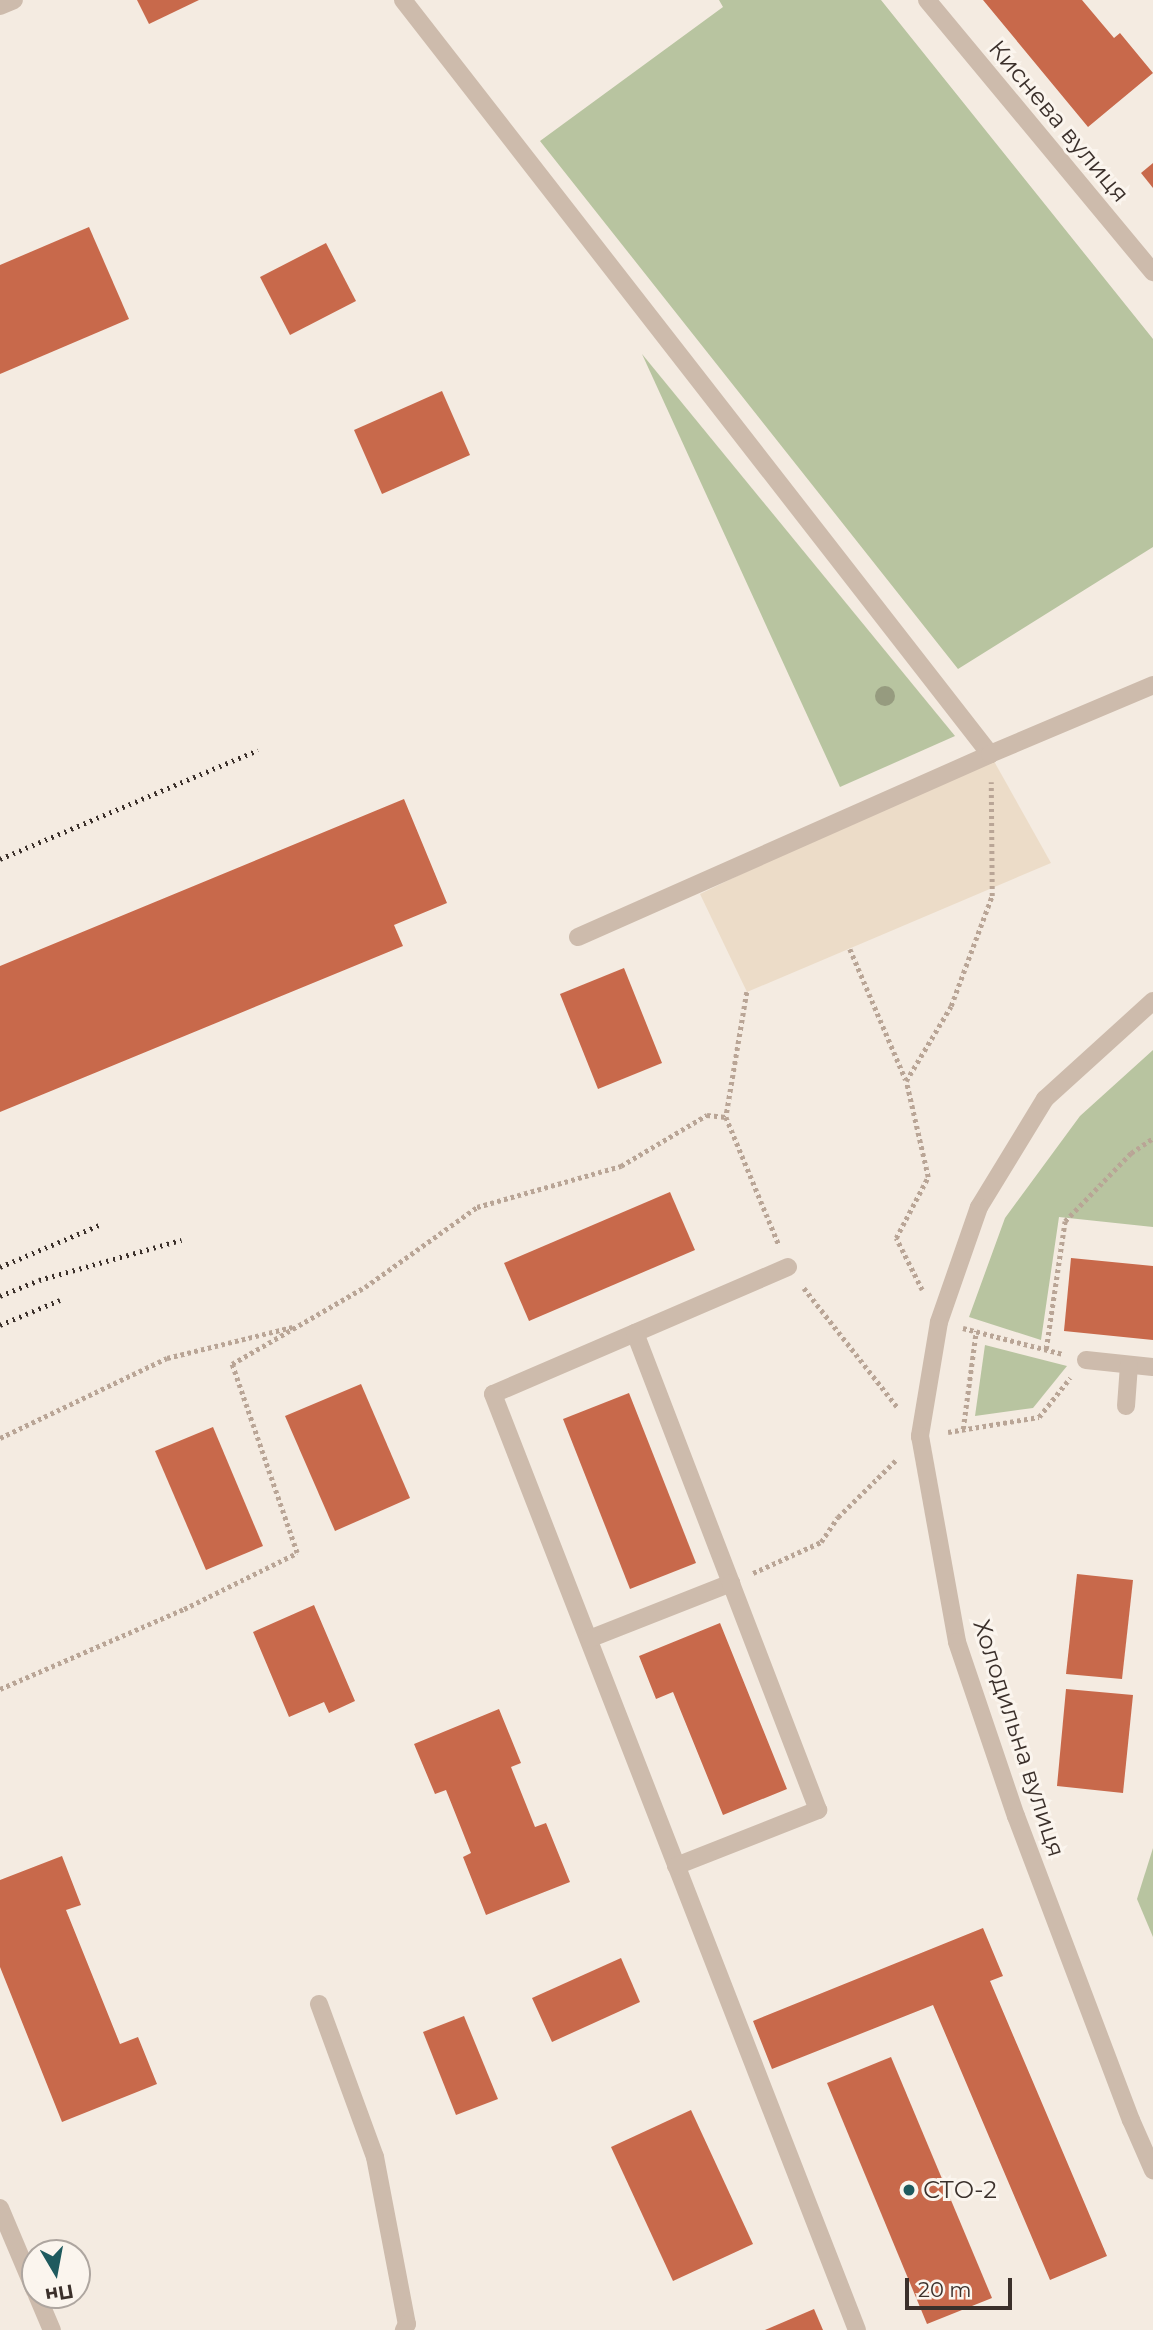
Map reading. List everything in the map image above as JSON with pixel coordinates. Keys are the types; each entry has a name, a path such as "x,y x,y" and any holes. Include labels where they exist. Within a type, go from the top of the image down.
{"street":[{"path":"0,6 14,0"},
{"path":"402,0 990,754"},
{"name":"Киснева вулиця","path":"927,0 1153,272"},
{"path":"578,937 990,754 1153,685"},
{"name":"Холодильна вулиця","path":"1153,1001 1045,1099 979,1207 939,1322 920,1436 957,1643 1021,1828 1131,2120 1153,2169"},
{"path":"788,1267 493,1394 857,2330"},
{"path":"635,1333 818,1810 676,1866"},
{"path":"1086,1360 1153,1367"},
{"path":"1126,1406 1129,1365"},
{"path":"589,1639 732,1583"},
{"path":"319,2004 375,2157 407,2324 404,2330"},
{"path":"0,2208 21,2258"},
{"path":"43,2309 52,2330"}],"path":[{"path":"906,1081 951,1006 992,896 990,754"},
{"path":"732,1583 821,1542 838,1517 920,1436 1038,1417 1086,1360 939,1322 896,1238 928,1177 906,1081 850,949"},
{"path":"747,992 726,1117 788,1267 920,1436"},
{"path":"0,1689 184,1609 297,1553 232,1364 365,1287 477,1206 621,1166 707,1115 726,1117"},
{"path":"1046,1350 1065,1221 1131,1153 1153,1138"},
{"path":"0,1438 167,1358 299,1325"},
{"path":"963,1429 976,1331"}],"green space":[{"path":"719,0 881,0 1153,339 1153,547 958,669 540,141 723,7"},
{"path":"642,354 955,736 840,787"},
{"path":"1153,1050 1153,1227 1059,1217 1041,1340 969,1317 1005,1218 1080,1116"},
{"path":"985,1345 1067,1366 1033,1408 975,1416"},
{"path":"1153,1848 1153,1937 1137,1899"}],"shaded area":[{"path":"990,754 1051,863 747,992 700,894"}],"building":[{"path":"137,0 199,0 149,24"},
{"path":"983,0 1082,0 1114,38 1120,33 1153,73 1088,127"},
{"path":"1153,163 1153,188 1141,173"},
{"path":"89,227 129,319 0,374 0,265"},
{"path":"326,243 356,301 290,335 260,277"},
{"path":"442,391 470,455 382,494 354,430"},
{"path":"404,799 447,903 394,925 403,946 0,1112 0,966"},
{"path":"624,968 662,1063 598,1089 560,994"},
{"path":"670,1192 695,1250 529,1321 504,1263"},
{"path":"1071,1258 1153,1266 1153,1340 1064,1331"},
{"path":"361,1384 410,1498 335,1531 285,1416"},
{"path":"629,1393 696,1563 630,1589 563,1419"},
{"path":"213,1427 263,1546 206,1570 155,1451"},
{"path":"1077,1574 1133,1580 1122,1679 1066,1674"},
{"path":"314,1605 355,1701 329,1713 324,1702 289,1717 253,1632"},
{"path":"720,1623 787,1789 723,1815 673,1692 656,1699 639,1656"},
{"path":"1066,1689 1133,1695 1123,1793 1057,1786"},
{"path":"499,1709 521,1763 511,1767 535,1827 546,1823 570,1882 486,1915 463,1857 471,1853 446,1790 435,1794 414,1744"},
{"path":"62,1856 81,1905 66,1910 120,2044 138,2037 157,2084 62,2122 0,1967 0,1880"},
{"path":"983,1928 1003,1976 990,1981 1107,2256 1050,2280 933,2005 772,2069 753,2021"},
{"path":"621,1958 640,2002 552,2042 532,1998"},
{"path":"464,2016 498,2099 456,2115 423,2032"},
{"name":"СТО-2","path":"891,2057 992,2298 927,2324 827,2083"},
{"path":"691,2110 753,2244 673,2281 611,2147"},
{"path":"814,2309 823,2330 765,2330"}],"railway":[{"path":"0,859 258,750"},
{"path":"0,1267 102,1224"},
{"path":"0,1296 39,1280 181,1240"},
{"path":"0,1325 60,1300"}],"place":[{"name":"СТО-2","path":"909,2190"}]}
